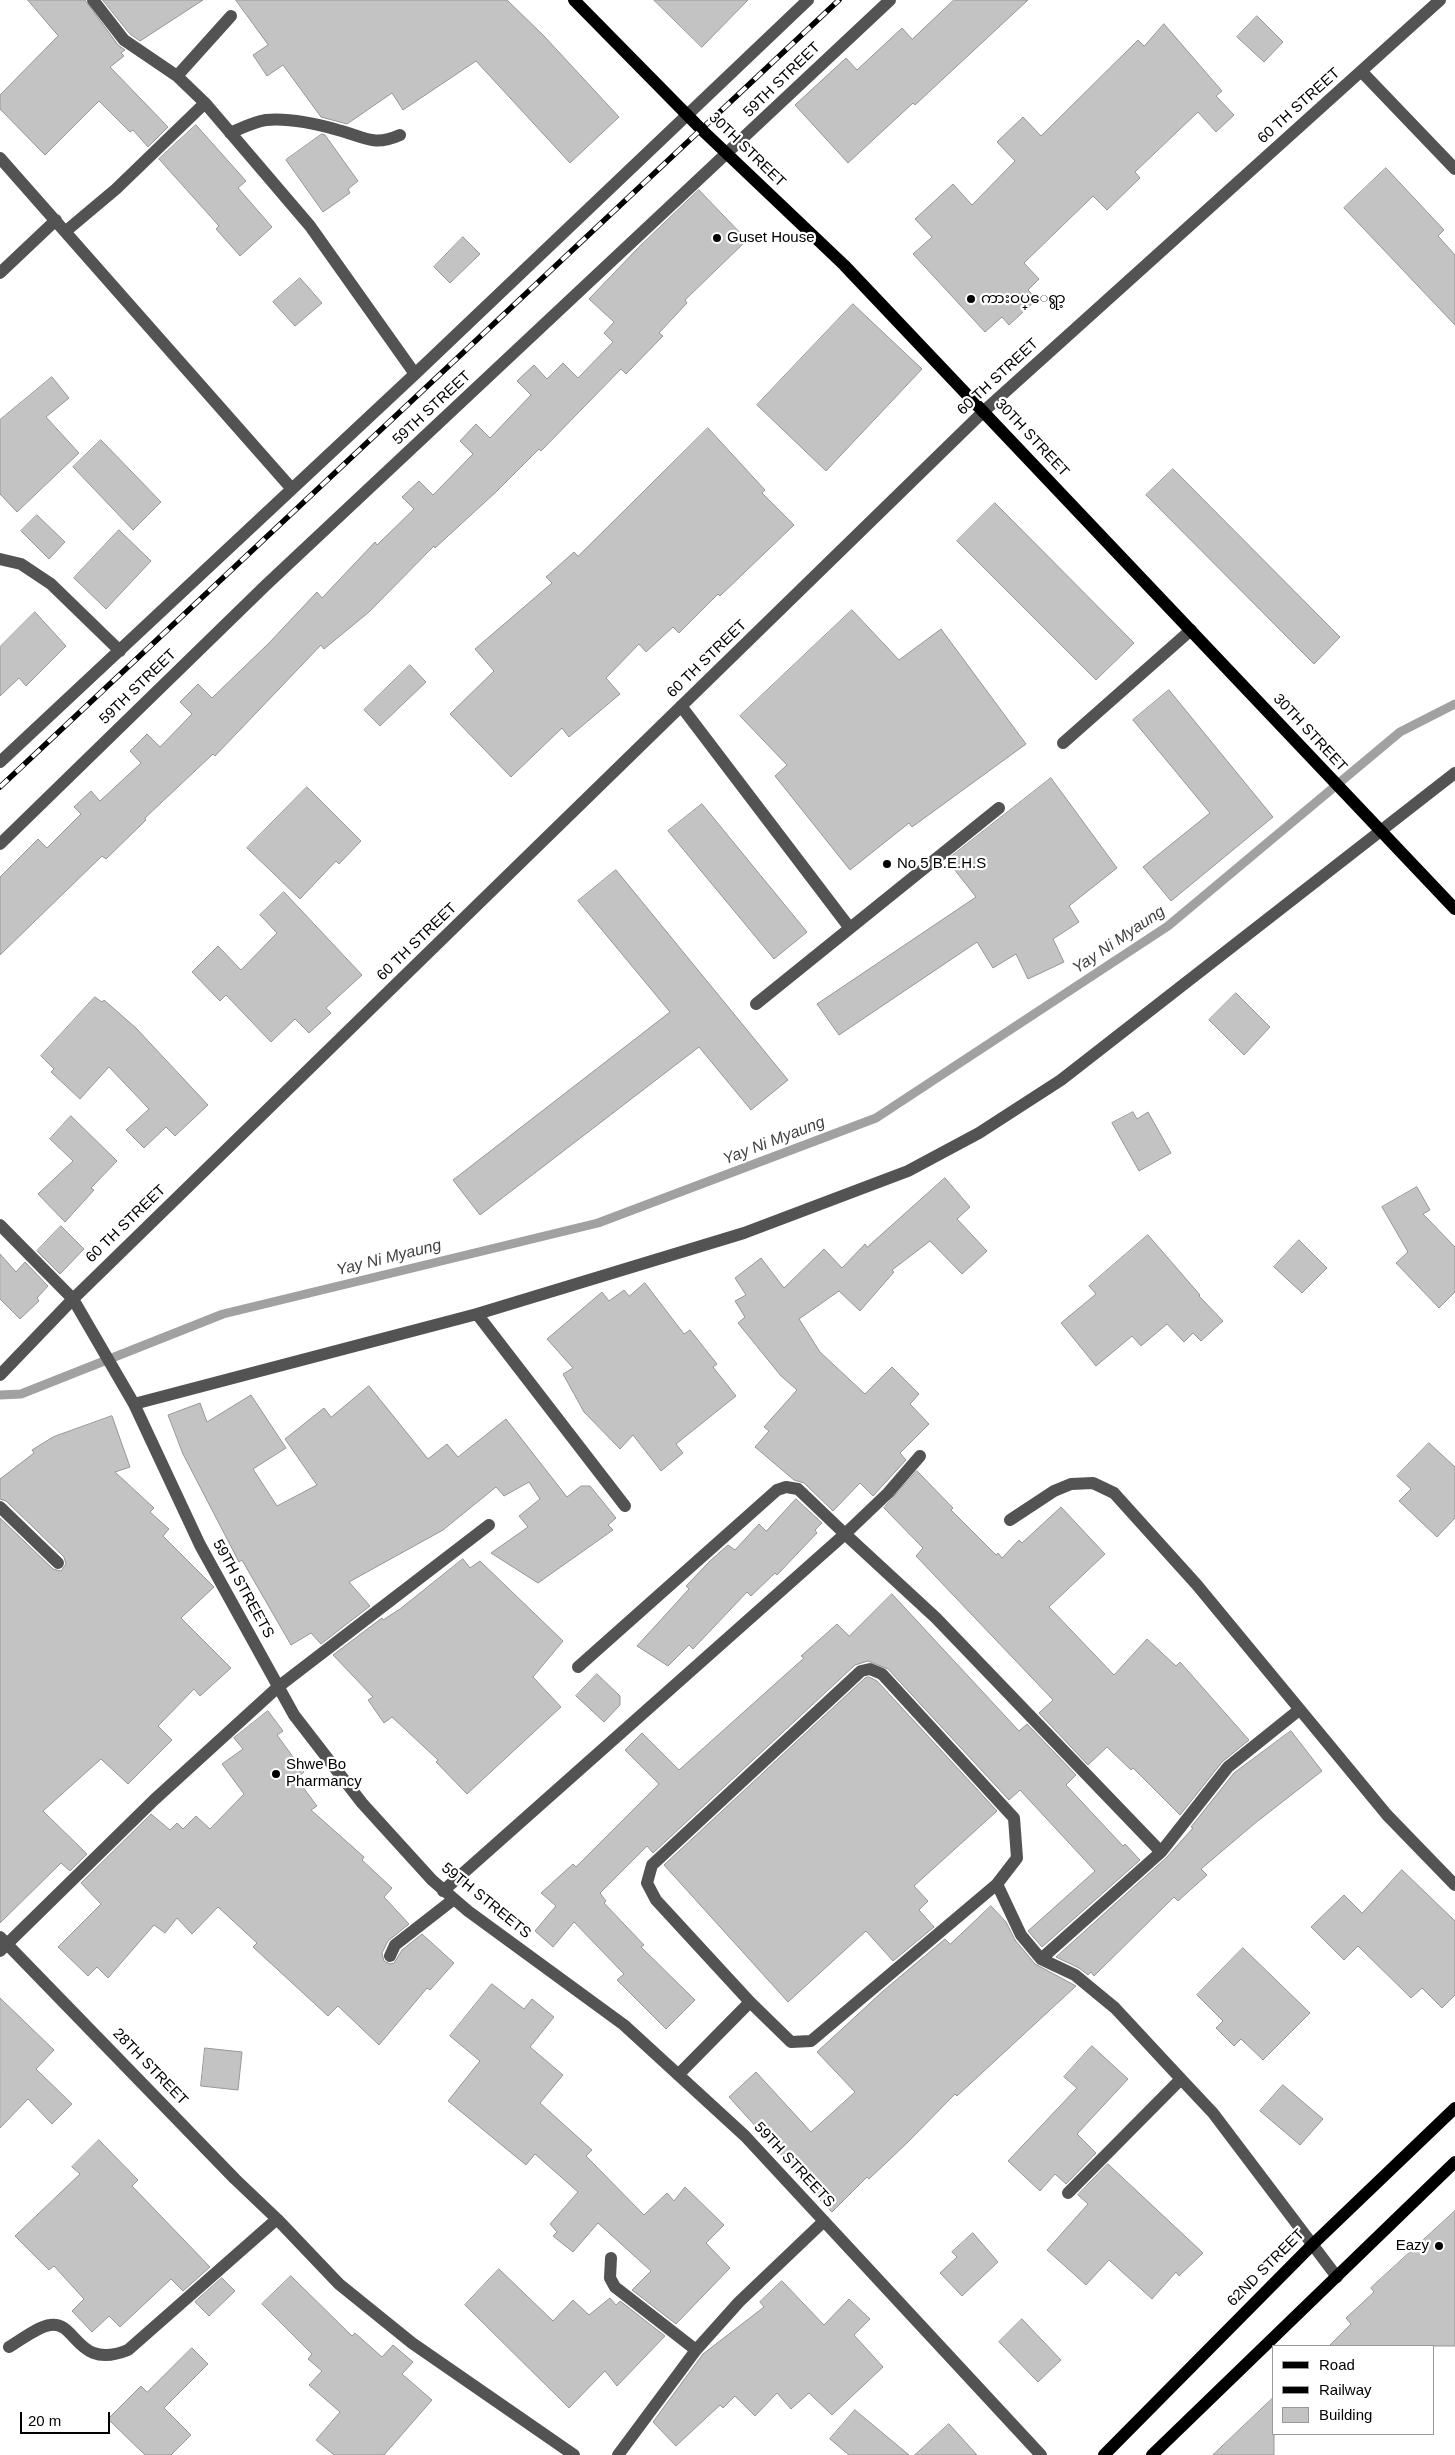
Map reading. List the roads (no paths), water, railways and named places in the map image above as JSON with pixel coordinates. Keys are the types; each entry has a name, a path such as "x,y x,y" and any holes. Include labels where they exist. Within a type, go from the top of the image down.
{"main road":[{"name":"30TH STREET","path":"574,0 728,155 844,265 1455,910"},
{"name":"62ND STREET","path":"1104,2455 1312,2245 1455,2108"},
{"path":"1152,2455 1455,2162"}],"street":[{"path":"93,0 124,40 177,76 205,103 310,226 415,374"},
{"path":"1,760 415,374 808,0"},
{"name":"59TH STREET","path":"0,844 266,585 728,155 890,0"},
{"name":"60 TH STREET","path":"0,1375 13,1359 73,1299 984,412 1440,0"},
{"path":"177,76 232,16"},
{"path":"1362,71 1455,169"},
{"path":"66,231 116,189 205,103"},
{"path":"230,133 252,123 267,120 338,130 372,141 385,141 400,134"},
{"path":"0,158 292,489"},
{"path":"0,273 56,220"},
{"path":"0,559 21,564 51,584 120,651"},
{"path":"1063,743 1191,630"},
{"path":"681,706 849,927"},
{"path":"134,1404 477,1314 744,1233 908,1171 979,1133 1060,1080 1455,773"},
{"path":"756,1004 849,927 999,808"},
{"name":"59TH STREETS","path":"0,1225 73,1299 134,1404 200,1546 294,1715 362,1803 443,1891 624,2025 745,2136 1042,2455"},
{"path":"477,1314 625,1506"},
{"path":"443,1891 845,1534 888,1493 920,1456"},
{"path":"1010,1520 1054,1490 1071,1484 1093,1483 1114,1493 1197,1585 1387,1815 1455,1885"},
{"path":"578,1667 777,1490 786,1487 798,1489 936,1618 1161,1852"},
{"path":"0,1507 58,1563"},
{"path":"2,1944 154,1800 278,1687 489,1525"},
{"path":"870,1669 882,1674 1014,1818 1017,1858 997,1884 810,2041 791,2042 750,2002 656,1900 647,1883 652,1865 860,1671 870,1669"},
{"path":"1041,1958 1161,1852 1228,1767 1299,1710"},
{"path":"997,1884 1021,1935 1041,1958 1075,1975 1115,2008 1213,2113 1278,2196 1337,2277"},
{"path":"390,1956 395,1946 454,1899"},
{"name":"28TH STREET","path":"2,1944 277,2219 338,2284 412,2343 574,2455"},
{"path":"678,2075 750,2002"},
{"path":"1068,2193 1181,2079"},
{"path":"9,2347 49,2325 58,2325 97,2356 112,2356 128,2350 277,2219"},
{"path":"618,2455 696,2350 739,2302 824,2221"},
{"path":"611,2258 610,2278 615,2287 696,2350"}],"waterway":[{"name":"Yay Ni Myaung","path":"0,1395 21,1394 223,1314 598,1223 876,1118 1168,926 1400,732 1455,704"}],"railway":[{"path":"0,787 839,0"}],"place":[{"name":"Guset House","path":"717,238"},
{"name":"ကားဝပ္ေရွာ့","path":"971,299"},
{"name":"No 5 B.E.H.S","path":"887,864"},
{"name":"Shwe Bo Pharmancy","path":"276,1774"},
{"name":"Eazy","path":"1439,2246"}]}
